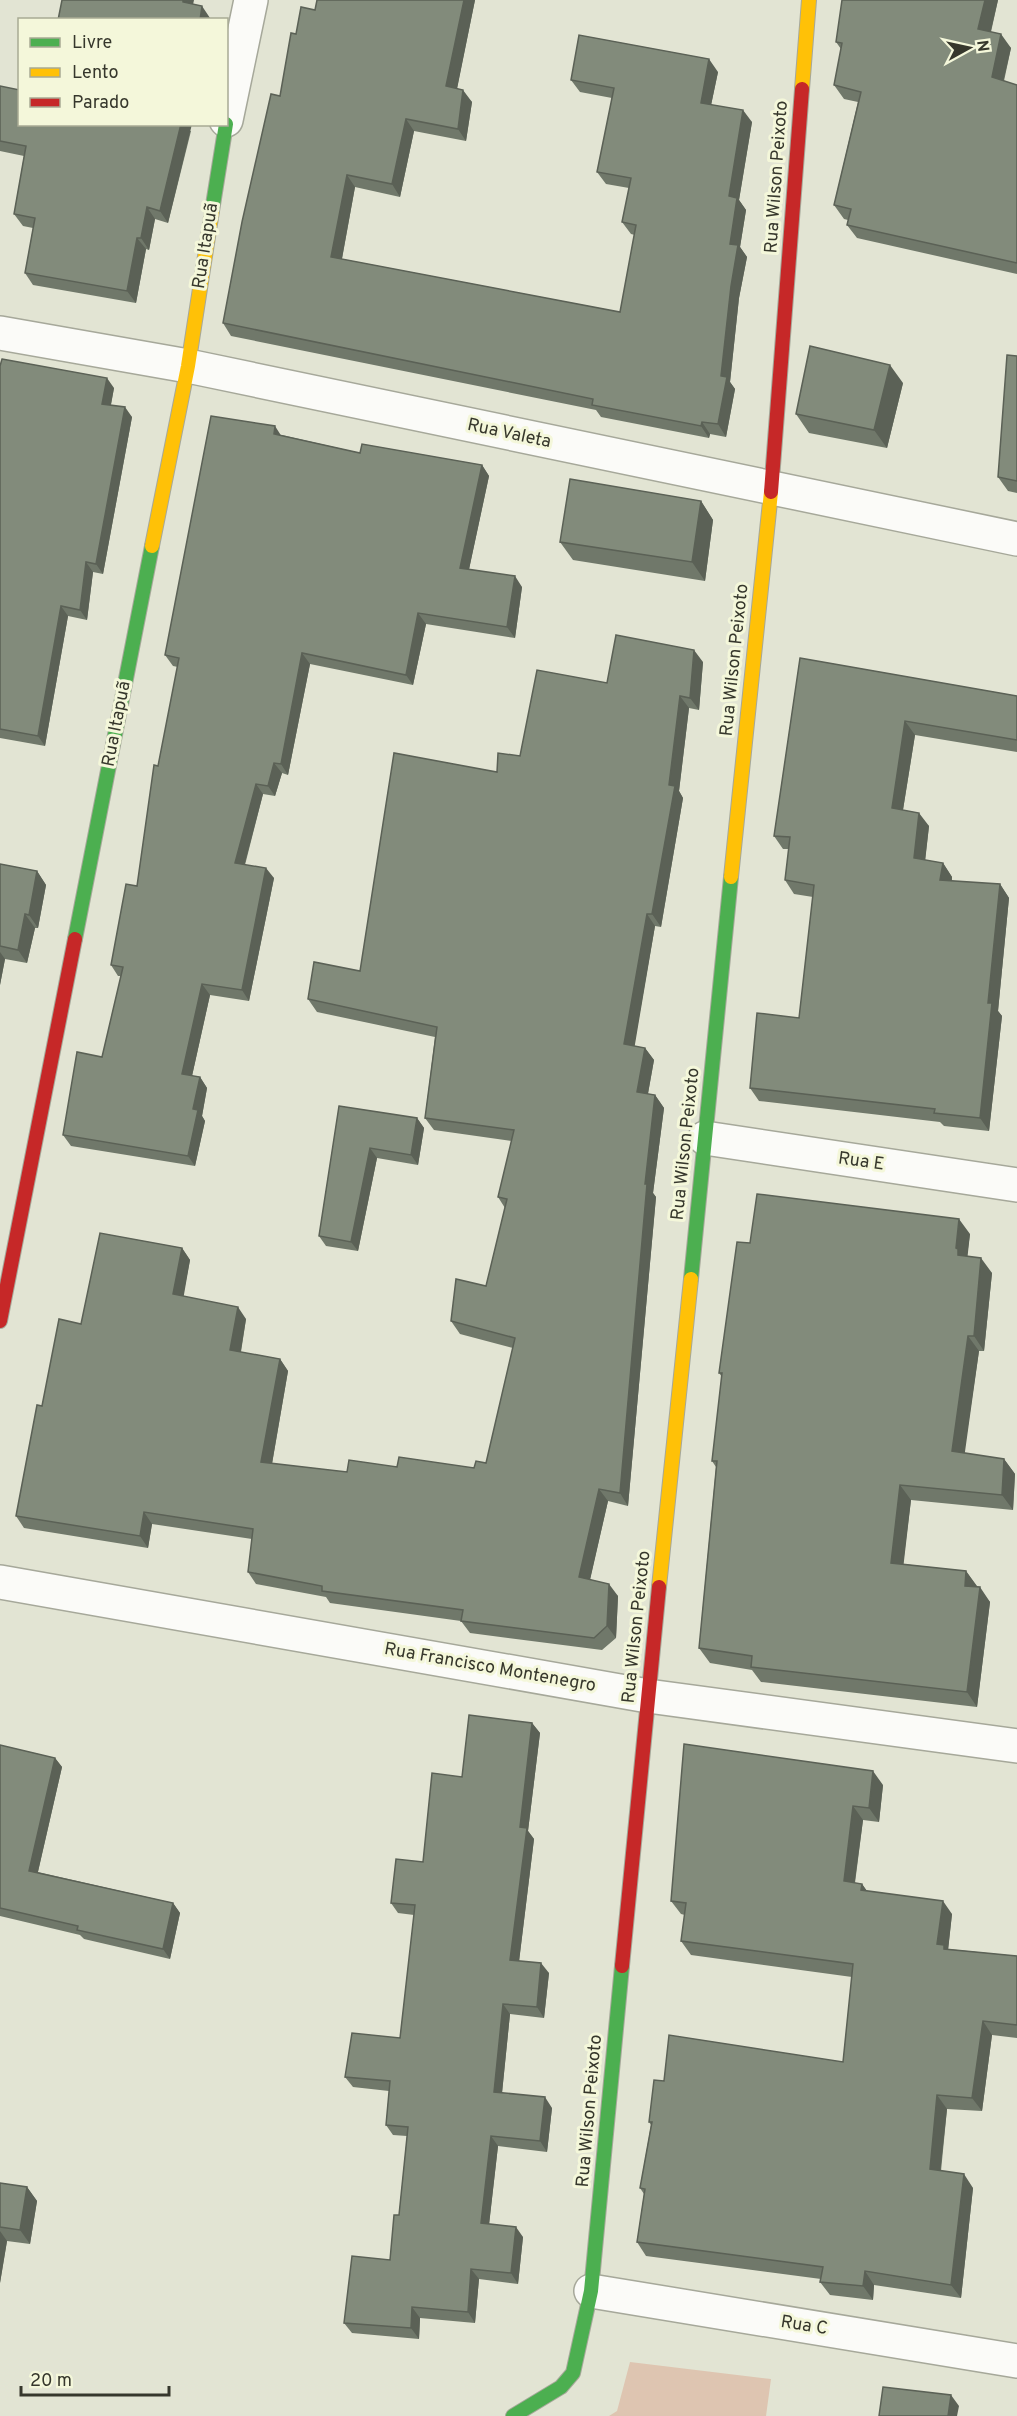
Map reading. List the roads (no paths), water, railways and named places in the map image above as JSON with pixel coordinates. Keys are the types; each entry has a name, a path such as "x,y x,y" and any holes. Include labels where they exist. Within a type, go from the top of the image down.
{"street":[{"path":"228,110 251,0"},
{"name":"Rua Wilson Peixoto","path":"513,2416 561,2387 573,2373 591,2291 648,1696 771,489 809,0"},
{"name":"Rua Itapuã","path":"0,1321 188,366 226,126"},
{"name":"Rua Valeta","path":"0,333 188,366 1017,539"},
{"name":"Rua E","path":"705,1138 1017,1185"},
{"name":"Rua Francisco Montenegro","path":"0,1582 648,1696 1017,1746"},
{"name":"Rua C","path":"591,2291 1017,2361"}]}
